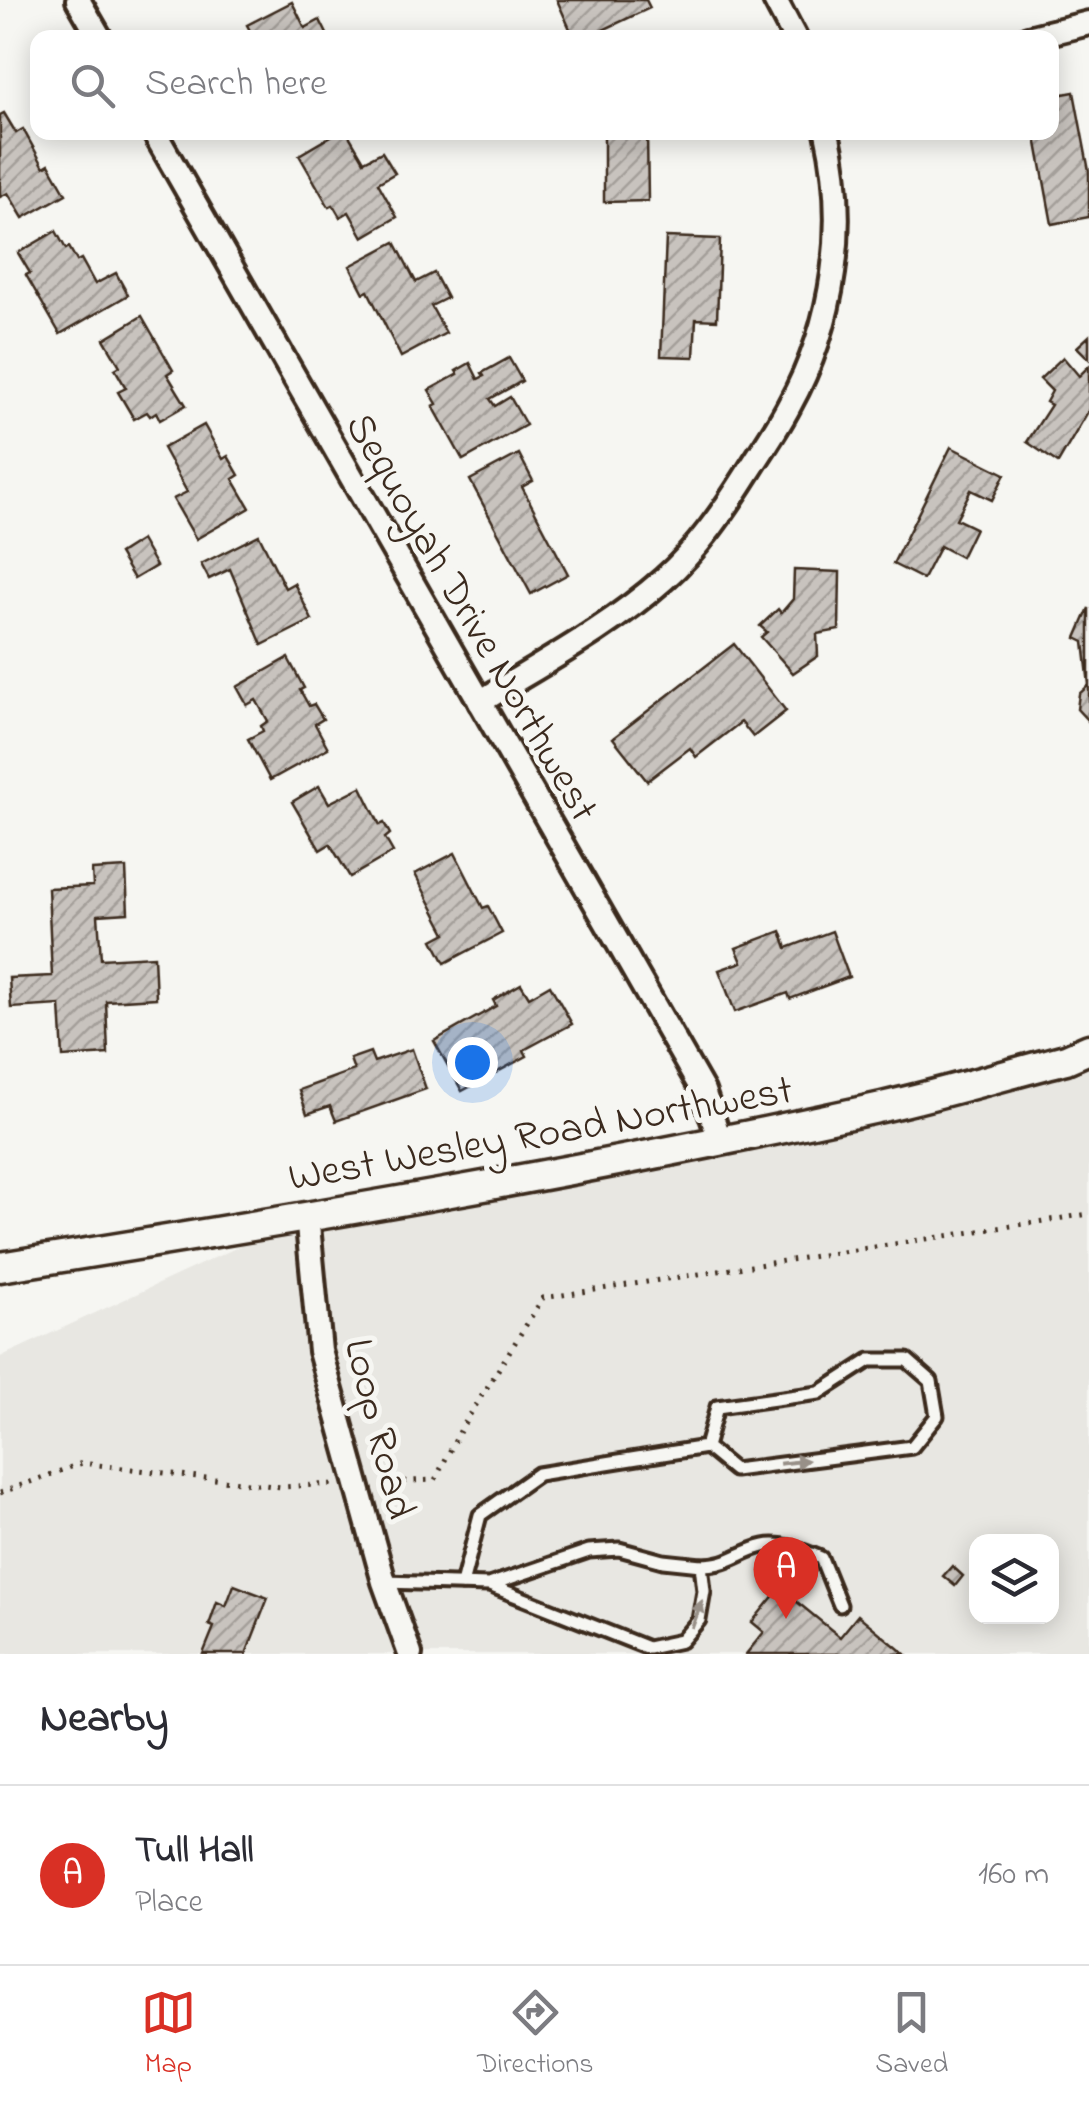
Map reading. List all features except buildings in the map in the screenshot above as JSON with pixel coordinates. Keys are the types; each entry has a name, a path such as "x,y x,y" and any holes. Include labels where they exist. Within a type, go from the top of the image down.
{"street":[{"path":"78,0 95,30"},
{"path":"776,0 791,30"},
{"path":"1059,30 1089,23"},
{"name":"Sequoyah Drive Northwest","path":"159,140 704,1091 720,1140"},
{"path":"480,702 607,625 666,577 721,514 789,406 821,330 832,276 838,207 829,140"},
{"name":"West Wesley Road Northwest","path":"0,1267 720,1140 886,1106 1089,1049"},
{"name":"Loop Road","path":"308,1215 320,1351 384,1582 410,1654"}],"lane":[{"path":"462,1584 480,1515 538,1474 706,1447 734,1470 912,1447 938,1416 931,1381 906,1360 870,1360 819,1393 717,1408 706,1447"},
{"path":"489,1585 589,1551 619,1549 663,1561 723,1565 768,1545 802,1550 821,1558 840,1605"},
{"path":"384,1582 489,1585 648,1648 681,1641 698,1620 704,1591 701,1565"}],"path":[{"path":"0,1493 82,1463 281,1486 435,1480 461,1429 543,1298 1089,1214"}],"shaded area":[{"path":"1089,1049 1089,1654 0,1654 0,1357 307,1215"}],"place":[{"name":"Tull Hall","path":"786,1619"}]}
